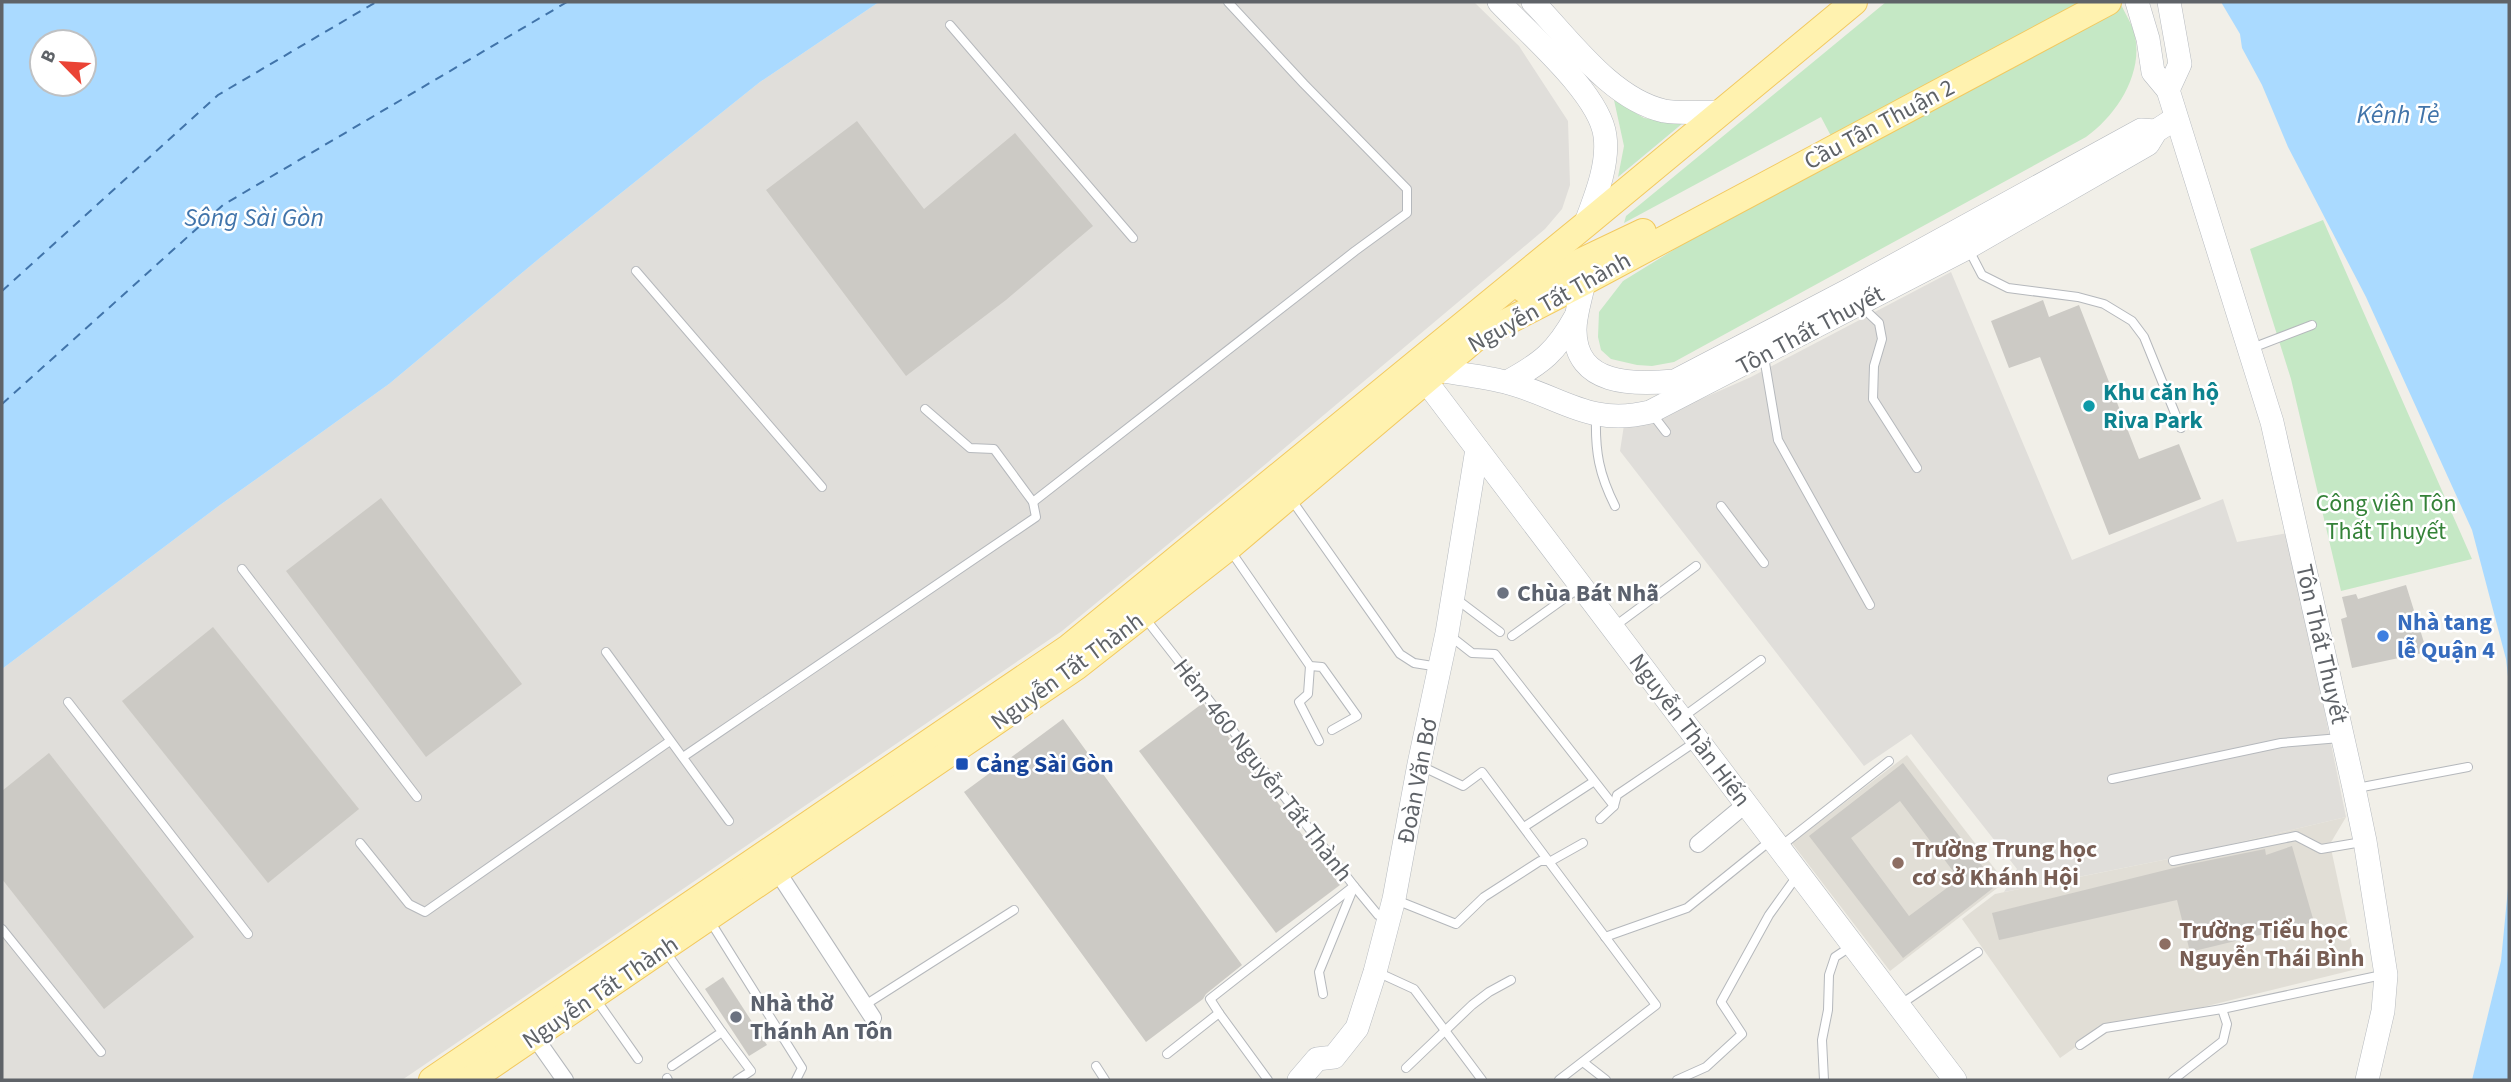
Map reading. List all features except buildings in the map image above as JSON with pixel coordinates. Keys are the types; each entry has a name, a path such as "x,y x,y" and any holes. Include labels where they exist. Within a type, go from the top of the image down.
{"main road":[{"path":"1499,2 1575,81 1594,106 1605,135 1604,154 1601,176 1585,225"},
{"path":"1533,2 1614,87 1638,103 1667,111 1718,112"},
{"name":"Nguyễn Tất Thành","path":"432,1080 1068,648 1854,2"},
{"name":"Cầu Tân Thuận 2","path":"1646,240 2072,2"},
{"name":"Cầu Tân Thuận 2","path":"1646,240 2108,2"},
{"path":"2137,2 2148,40 2153,72 2168,90 2176,118"},
{"path":"2168,90 2180,64 2169,2"},
{"name":"Tôn Thất Thuyết","path":"1578,313 1575,329 1577,345 1584,362 1594,372 1607,379 1651,383 1675,381 1967,248 2148,144 2156,131 2176,118 2272,422 2365,841 2386,975 2383,1011 2367,1080"},
{"name":"Tôn Thất Thuyết","path":"1431,375 1507,382 1596,416 1629,417 1650,412 1763,354 1855,297 2141,130 2156,131"},
{"name":"Nguyễn Tất Thành","path":"1483,307 1646,240"},
{"name":"Nguyễn Tất Thành","path":"470,1080 1020,707 1143,616 1229,547 1477,337 1584,282 1646,240"},
{"path":"1507,382 1548,357 1566,335 1578,313 1584,282"},
{"name":"Nguyễn Thần Hiến","path":"1431,375 1477,449 1955,1080"},
{"name":"Đoàn Văn Bơ","path":"1298,1080 1317,1059 1334,1057 1357,1028 1375,972 1391,909 1447,633 1477,449"}],"street":[{"path":"1698,844 1746,804"},
{"path":"778,871 869,1012"},
{"path":"534,1037 565,1080"}],"lane":[{"path":"1033,502 1407,213 1407,190 1228,2"},
{"path":"950,25 1133,239"},
{"path":"1967,248 1982,275 2008,288 2078,297 2104,304 2132,321 2144,337 2181,428"},
{"path":"636,271 822,487"},
{"path":"1855,297 1880,323 1882,339 1874,366 1873,398 1917,468"},
{"path":"2250,349 2312,325"},
{"path":"1763,354 1778,440 1870,604"},
{"path":"683,757 1036,517 1033,502 994,449 970,448 925,409"},
{"path":"1650,412 1666,432"},
{"path":"1596,416 1595,435 1601,478 1615,506"},
{"path":"1289,496 1400,654 1413,663 1440,667"},
{"path":"1721,506 1764,563"},
{"path":"1229,547 1310,666 1308,694 1299,702 1319,741"},
{"path":"1612,628 1696,566"},
{"path":"242,569 417,797"},
{"path":"1512,636 1581,587"},
{"path":"1452,596 1500,632"},
{"name":"Hẻm 460 Nguyễn Tất Thành","path":"1143,616 1378,915 1391,909 1456,924 1484,897 1539,861 1548,861"},
{"path":"1447,633 1472,653 1495,654 1614,806"},
{"path":"606,652 729,821"},
{"path":"1681,718 1761,660"},
{"path":"1310,666 1322,667 1357,716 1332,730"},
{"path":"68,702 248,934"},
{"path":"2112,779 2281,743 2343,738"},
{"path":"1600,819 1614,806 1617,795 1698,740"},
{"path":"360,843 410,904 425,912 670,741"},
{"path":"1605,937 1687,908 1889,761"},
{"path":"1419,764 1463,786 1482,772 1656,1005 1559,1080"},
{"path":"2354,788 2468,767"},
{"path":"1524,827 1593,782"},
{"path":"2173,861 2296,836 2321,849 2365,841"},
{"path":"1548,861 1583,842"},
{"path":"1677,1080 1706,1067 1742,1034 1721,1002 1769,915 1799,874"},
{"path":"1323,995 1318,972 1354,886"},
{"path":"1268,1080 1210,999 1354,886"},
{"path":"869,1012 1014,910"},
{"path":"708,918 802,1068 796,1080"},
{"path":"2,929 101,1052"},
{"path":"1824,1080 1822,1040 1828,1010 1829,975 1835,957 1853,945"},
{"path":"664,948 751,1071 737,1080"},
{"path":"1899,1006 1978,952"},
{"path":"1375,972 1414,989 1482,1080"},
{"path":"2080,1045 2105,1028 2222,1009 2386,975"},
{"path":"1406,1068 1444,1030 1489,992 1511,980"},
{"path":"594,996 638,1059"},
{"path":"2173,1080 2223,1041 2227,1024 2222,1009"},
{"path":"1167,1054 1219,1013"},
{"path":"672,1066 722,1032"},
{"path":"1583,1062 1606,1080"},
{"path":"1096,1066 1105,1080"}],"shaded area":[{"path":"879,2 1474,2 1519,46 1568,121 1570,185 1562,209 1545,229 1062,631 402,1080 2,1080 2,669 220,505 389,384 541,257 760,82"},
{"path":"1951,272 2072,560 2223,499 2237,542 2288,533 2346,817 2168,859 2004,892 2017,869 1911,734 1864,766 1620,451 1624,425 1683,407 1751,377"},
{"name":"Trường Trung học cơ sở Khánh Hội","path":"1907,755 2005,882 1890,971 1792,843"},
{"name":"Trường Tiểu học Nguyễn Thái Bình","path":"2346,817 2330,844 2357,969 2094,1034 2060,1058 1962,919 1995,894 2168,859"}],"green space":[{"path":"1886,2 2120,2 2134,32 2136,62 2132,77 2118,105 2086,137 1674,362 1652,366 1611,359 1601,350 1598,337 1599,312 1623,281 1748,204 1841,155 1821,117 1624,223 1626,216"},
{"path":"1614,100 1644,118 1683,123 1618,177 1624,146"},
{"name":"Công viên Tôn Thất Thuyết","path":"2323,220 2472,559 2341,591 2291,379 2250,249"}],"water":[{"name":"Sông Sài Gòn","path":"2,2 879,2 760,82 541,257 389,384 220,505 2,669"},
{"name":"Kênh Tẻ","path":"2221,2 2509,2 2509,685 2506,659 2472,530 2366,297 2288,147 2262,85 2242,48 2240,34"},
{"path":"2509,878 2509,1080 2472,1080 2501,961"}],"ferry route":[{"path":"2,291 218,95 376,2"},
{"path":"2,404 223,205 567,2"}],"place":[{"name":"Khu căn hộ Riva Park","path":"2089,406"},
{"name":"Chùa Bát Nhã","path":"1503,593"},
{"name":"Nhà tang lễ Quận 4","path":"2383,636"},
{"name":"Cảng Sài Gòn","path":"962,764"},
{"name":"Trường Trung học cơ sở Khánh Hội","path":"1898,863"},
{"name":"Trường Tiểu học Nguyễn Thái Bình","path":"2165,944"},
{"name":"Nhà thờ Thánh An Tôn","path":"736,1017"}]}
